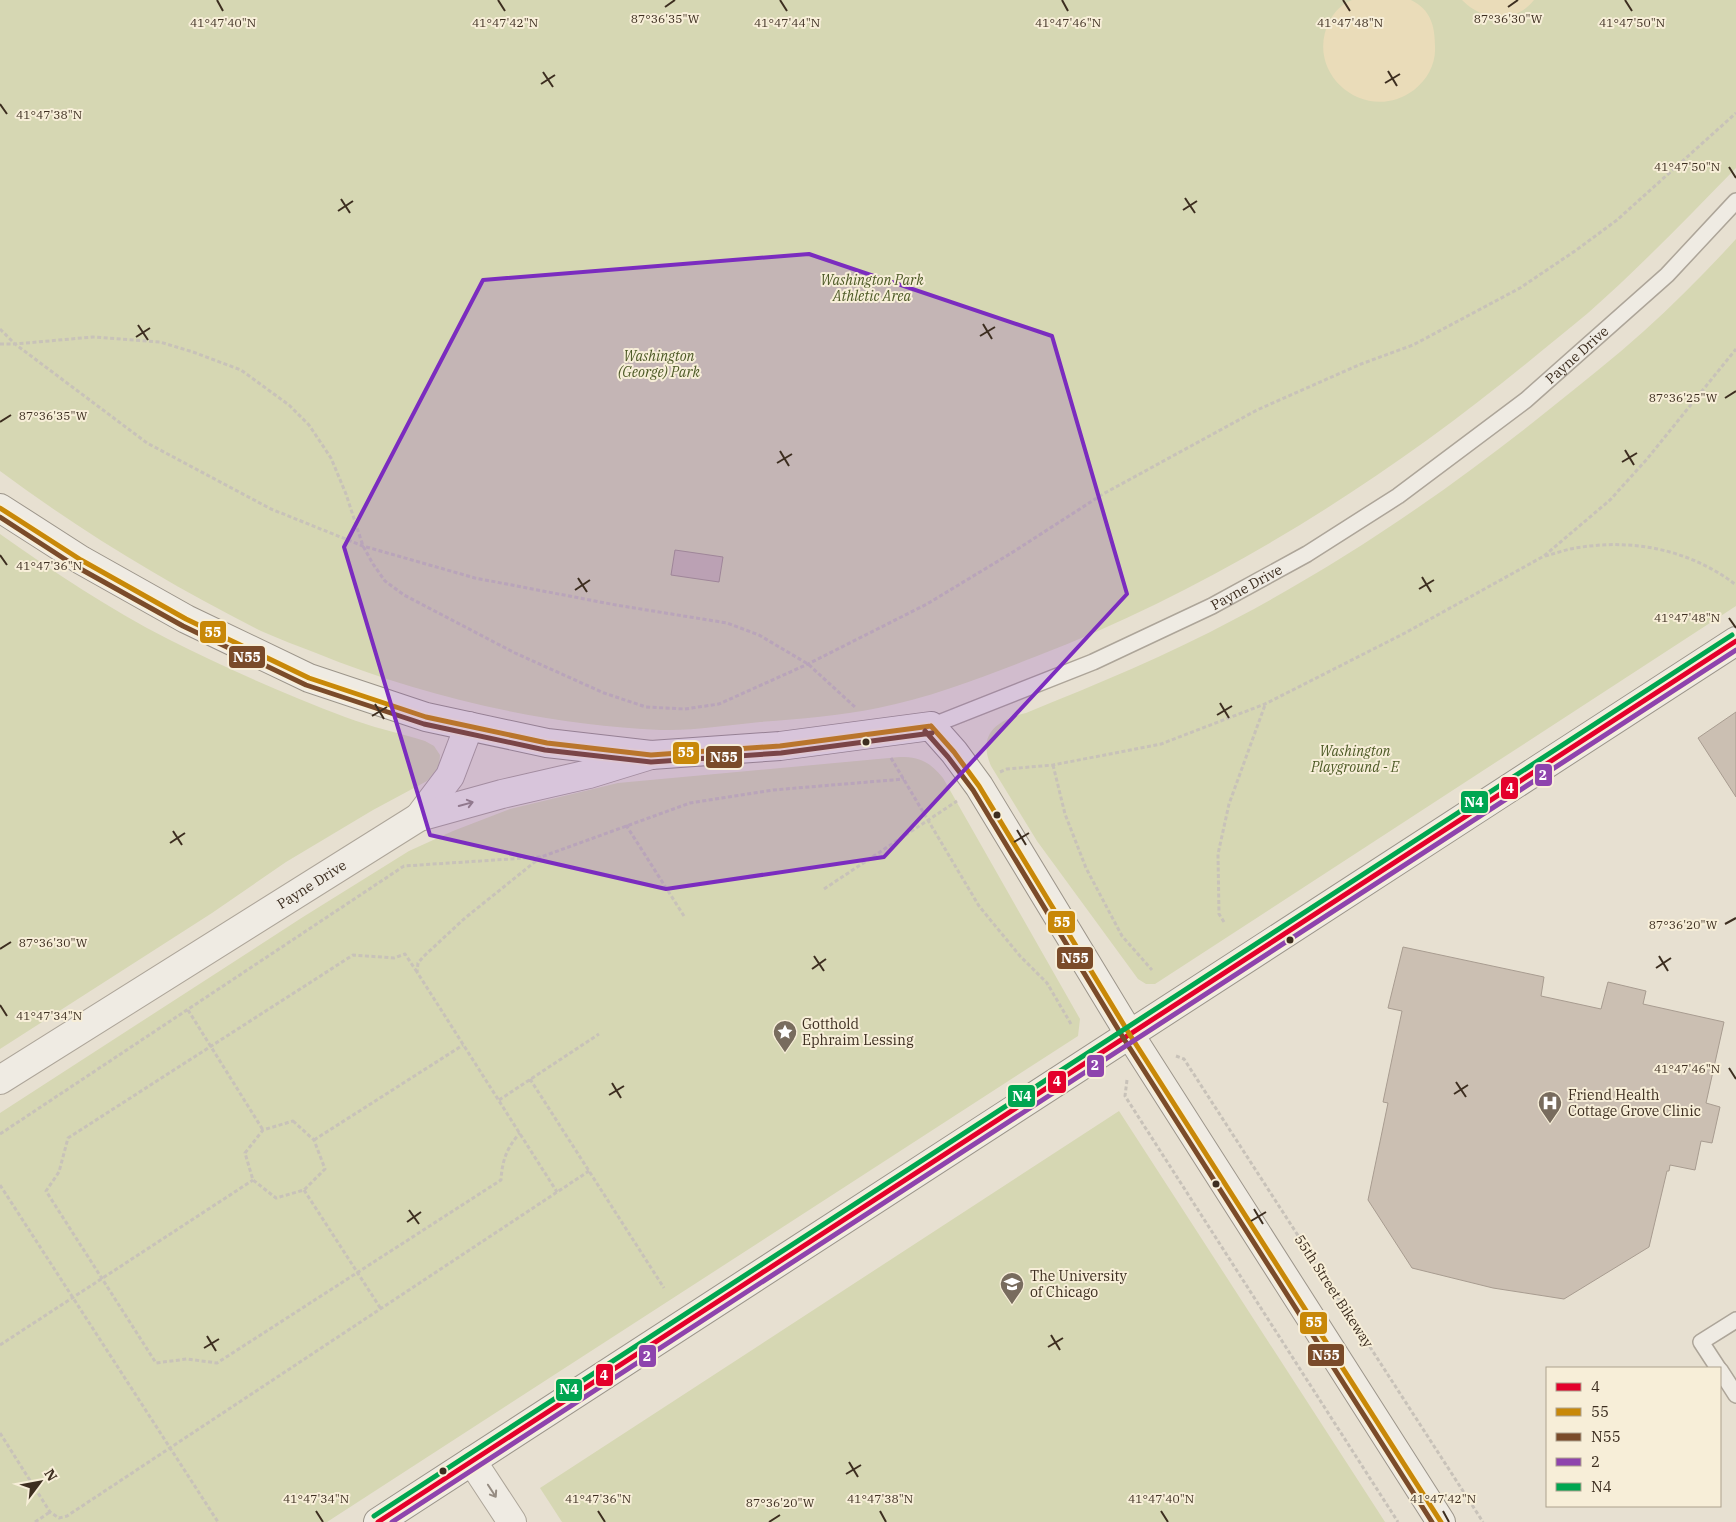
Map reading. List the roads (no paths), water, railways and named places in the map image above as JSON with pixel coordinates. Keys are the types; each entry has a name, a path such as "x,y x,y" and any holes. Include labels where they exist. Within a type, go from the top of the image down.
{"street":[{"name":"Payne Drive","path":"0,508 81,560 186,619 310,678 426,717 547,743 651,754 780,746 930,726"},
{"path":"378,1522 1736,641"},
{"path":"419,817 450,776 469,726"},
{"path":"930,726 954,752 979,786 1130,1035 1441,1522"},
{"name":"Payne Drive","path":"0,1080 419,817 502,794 589,774 651,754"},
{"path":"472,1461 512,1522"}],"lane":[{"name":"Payne Drive","path":"930,726 1093,662 1212,606 1307,554 1398,496 1526,400 1667,275 1736,201"},
{"path":"1718,1367 1701,1342 1736,1320"},
{"path":"1721,1372 1736,1395"}],"place":[{"name":"Gotthold Ephraim Lessing","path":"785,1053"},
{"name":"Friend Health Cottage Grove Clinic","path":"1550,1124"},
{"name":"The University of Chicago","path":"1012,1305"}],"park label":[{"name":"Washington Park Athletic Area","path":"872,288"},
{"name":"Washington (George) Park","path":"659,364"},
{"name":"Washington Playground - E","path":"1355,760"}]}
